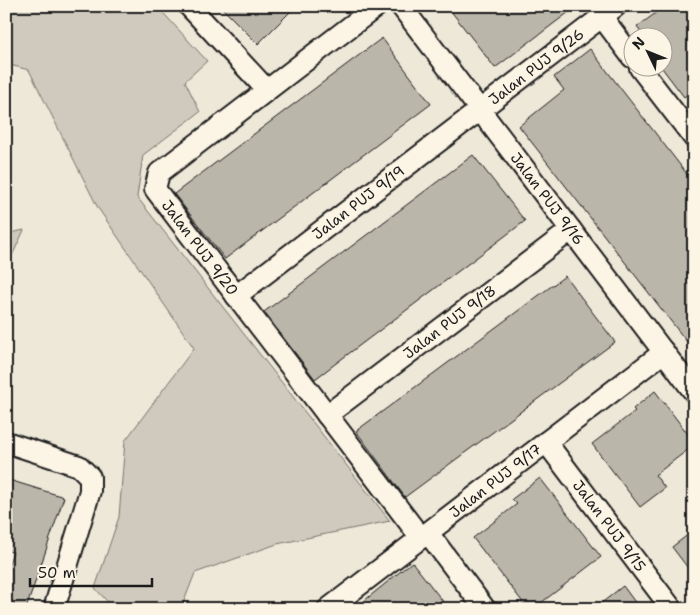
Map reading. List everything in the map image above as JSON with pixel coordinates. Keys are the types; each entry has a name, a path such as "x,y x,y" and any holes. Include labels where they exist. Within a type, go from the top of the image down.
{"street":[{"path":"189,6 267,90"},
{"name":"Jalan PUJ 9/20","path":"377,6 159,173 155,189 327,415 485,609"},
{"name":"Jalan PUJ 9/16","path":"401,6 694,392"},
{"path":"609,12 622,37"},
{"name":"Jalan PUJ 9/26","path":"480,110 609,12"},
{"path":"648,78 694,138"},
{"name":"Jalan PUJ 9/19","path":"236,296 480,110"},
{"name":"Jalan PUJ 9/18","path":"327,415 571,230"},
{"name":"Jalan PUJ 9/17","path":"328,609 664,352"},
{"path":"6,442 78,466 90,478 90,491 54,609"},
{"name":"Jalan PUJ 9/15","path":"546,442 672,609"}],"shaded area":[{"path":"6,6 157,6 207,61 185,81 200,112 143,155 137,197 390,521 277,544 195,573 181,609 114,609 95,588 119,517 125,441 194,348 98,208 29,70 6,64"},
{"path":"24,230 6,269 6,234"}],"building":[{"path":"220,6 296,6 258,44"},
{"path":"447,6 577,6 495,68"},
{"path":"665,6 694,6 694,90 684,97 670,78 672,78 672,28 637,27"},
{"path":"382,38 431,104 225,259 174,194"},
{"path":"590,49 694,183 694,351 519,126 564,90 554,77"},
{"path":"473,155 525,221 315,379 264,312"},
{"path":"565,276 615,342 405,497 356,431"},
{"path":"655,391 694,442 694,445 655,475 665,488 640,507 592,444 635,411 633,409"},
{"path":"540,478 601,557 533,609 528,609 473,538 517,504 512,499"},
{"path":"6,479 64,497 26,609 6,609 6,571 13,552 6,551"},
{"path":"694,530 694,576 672,547"},
{"path":"412,562 449,609 354,609"},
{"path":"623,586 640,609 594,609"}]}
